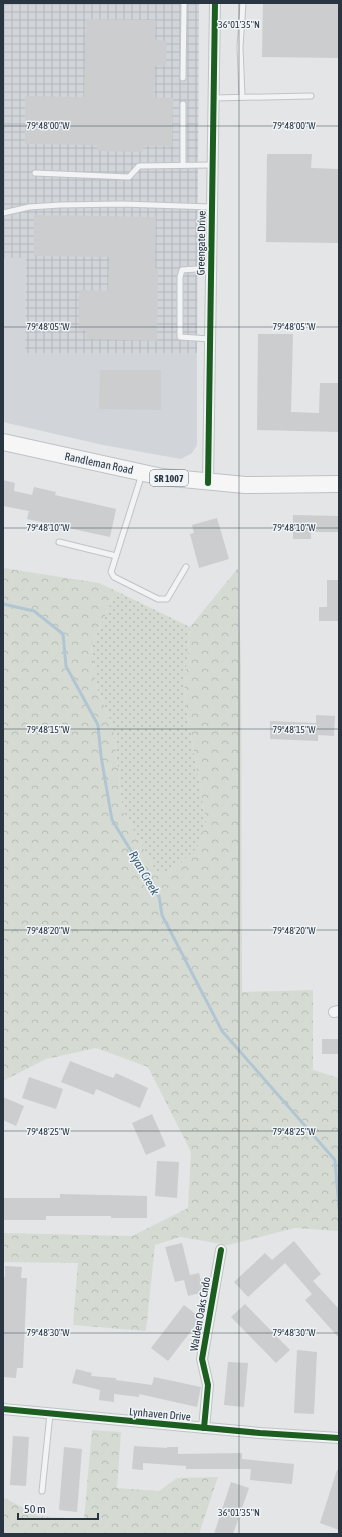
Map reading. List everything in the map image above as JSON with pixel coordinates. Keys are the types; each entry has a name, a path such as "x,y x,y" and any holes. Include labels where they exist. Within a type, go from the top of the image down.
{"main road":[{"name":"Randleman Road","path":"3,442 162,477 208,483 245,485 339,484"}],"street":[{"name":"Greengate Drive","path":"208,483 215,3"},
{"name":"Walden Oaks Cndo","path":"204,1428 208,1385 202,1359 221,1250"},
{"name":"Lynhaven Drive","path":"3,1409 204,1428 339,1438"}],"lane":[{"path":"183,78 184,3"},
{"path":"242,98 240,47 243,3"},
{"path":"213,98 311,96"},
{"path":"183,104 183,165"},
{"path":"35,173 128,177 139,166 212,165"},
{"path":"3,213 29,207 60,205 129,204 211,207"},
{"path":"210,339 180,337 180,284 182,270 211,268"},
{"path":"142,473 111,572 114,577 158,599 167,599 186,567"},
{"path":"59,542 116,556"},
{"path":"42,1491 50,1414"}],"shaded area":[{"path":"3,3 199,3 197,353 25,353 26,258 3,258"},
{"path":"3,258 26,258 25,353 197,353 197,445 192,453 181,459 103,445 3,422"}],"green space":[{"path":"3,568 99,583 116,591 91,647 97,688 113,727 123,811 157,873 168,874 197,848 206,822 184,693 190,627 238,568 241,668 242,992 313,990 313,1070 339,1078 339,1231 295,1228 228,1245 180,1237 155,1245 146,1331 73,1325 78,1263 3,1262 3,1233 132,1236 188,1208 191,1152 148,1067 96,1048 46,1059 3,1081"},
{"path":"116,591 190,627 184,693 206,822 198,848 168,874 157,873 123,811 113,727 97,688 91,647"},
{"path":"92,1430 121,1432 117,1488 159,1491 177,1478 218,1477 199,1534 6,1534 3,1532 3,1497 38,1516 84,1519"}],"building":[{"path":"263,3 339,3 339,58 262,57"},
{"path":"86,19 156,20 155,40 167,41 166,66 155,66 154,98 173,98 172,146 143,146 143,152 97,151 97,145 25,144 25,96 84,97"},
{"path":"267,154 312,154 311,168 339,169 339,243 266,242"},
{"path":"34,215 156,217 155,268 158,268 157,341 86,339 86,330 79,330 79,290 108,291 109,257 34,256"},
{"path":"258,334 293,334 291,412 319,413 320,383 339,383 339,432 257,430"},
{"path":"100,370 161,370 161,410 99,409"},
{"path":"3,480 15,483 14,491 32,495 34,487 56,492 55,495 116,509 110,537 27,519 29,511 3,506"},
{"path":"293,515 339,516 339,532 311,532 311,539 293,539"},
{"path":"217,518 229,559 199,568 190,534 194,533 192,525"},
{"path":"327,580 339,580 338,621 319,621 319,607 327,607"},
{"path":"316,715 335,716 334,736 318,735 318,741 270,739 270,721 316,723"},
{"path":"322,1039 339,1039 339,1054 322,1054"},
{"path":"70,1061 113,1078 116,1073 148,1088 140,1108 96,1089 94,1095 61,1082"},
{"path":"29,1077 63,1089 56,1109 22,1098"},
{"path":"3,1097 24,1106 16,1126 3,1120"},
{"path":"152,1114 166,1146 146,1155 132,1123"},
{"path":"157,1161 179,1162 177,1198 155,1196"},
{"path":"60,1194 147,1196 147,1218 111,1218 111,1216 46,1216 46,1220 3,1220 3,1198 60,1198"},
{"path":"294,1241 321,1274 313,1281 339,1309 339,1338 305,1300 312,1294 285,1263 248,1297 234,1282 265,1253 272,1260"},
{"path":"182,1243 190,1275 199,1273 204,1292 188,1296 184,1280 175,1282 165,1247"},
{"path":"5,1266 22,1267 21,1278 27,1278 23,1368 17,1368 16,1378 3,1377 3,1277 5,1277"},
{"path":"245,1304 290,1350 276,1363 231,1317"},
{"path":"184,1305 201,1318 168,1361 151,1348"},
{"path":"297,1350 317,1352 314,1414 294,1413"},
{"path":"228,1362 248,1363 244,1407 224,1405"},
{"path":"76,1369 92,1373 91,1376 116,1378 116,1380 152,1385 154,1377 201,1387 197,1407 139,1394 139,1397 114,1394 114,1402 99,1400 100,1390 72,1383"},
{"path":"13,1436 29,1437 26,1486 10,1485"},
{"path":"134,1446 167,1448 178,1447 178,1454 242,1453 242,1459 294,1464 292,1484 250,1480 251,1469 186,1469 186,1466 143,1463 143,1470 132,1469"},
{"path":"64,1447 82,1449 77,1512 59,1510"},
{"path":"337,1470 339,1470 339,1530 320,1523"},
{"path":"231,1482 249,1488 233,1534 214,1534"}],"waterway":[{"name":"Ryan Creek","path":"3,604 34,611 63,634 66,666 98,725 101,756 112,820 159,896 162,915 222,1031 335,1160 339,1209"}],"cycle path":[{"path":"208,483 215,3"},
{"path":"204,1428 208,1385 202,1359 221,1250"},
{"path":"3,1409 260,1433 339,1438"}]}
